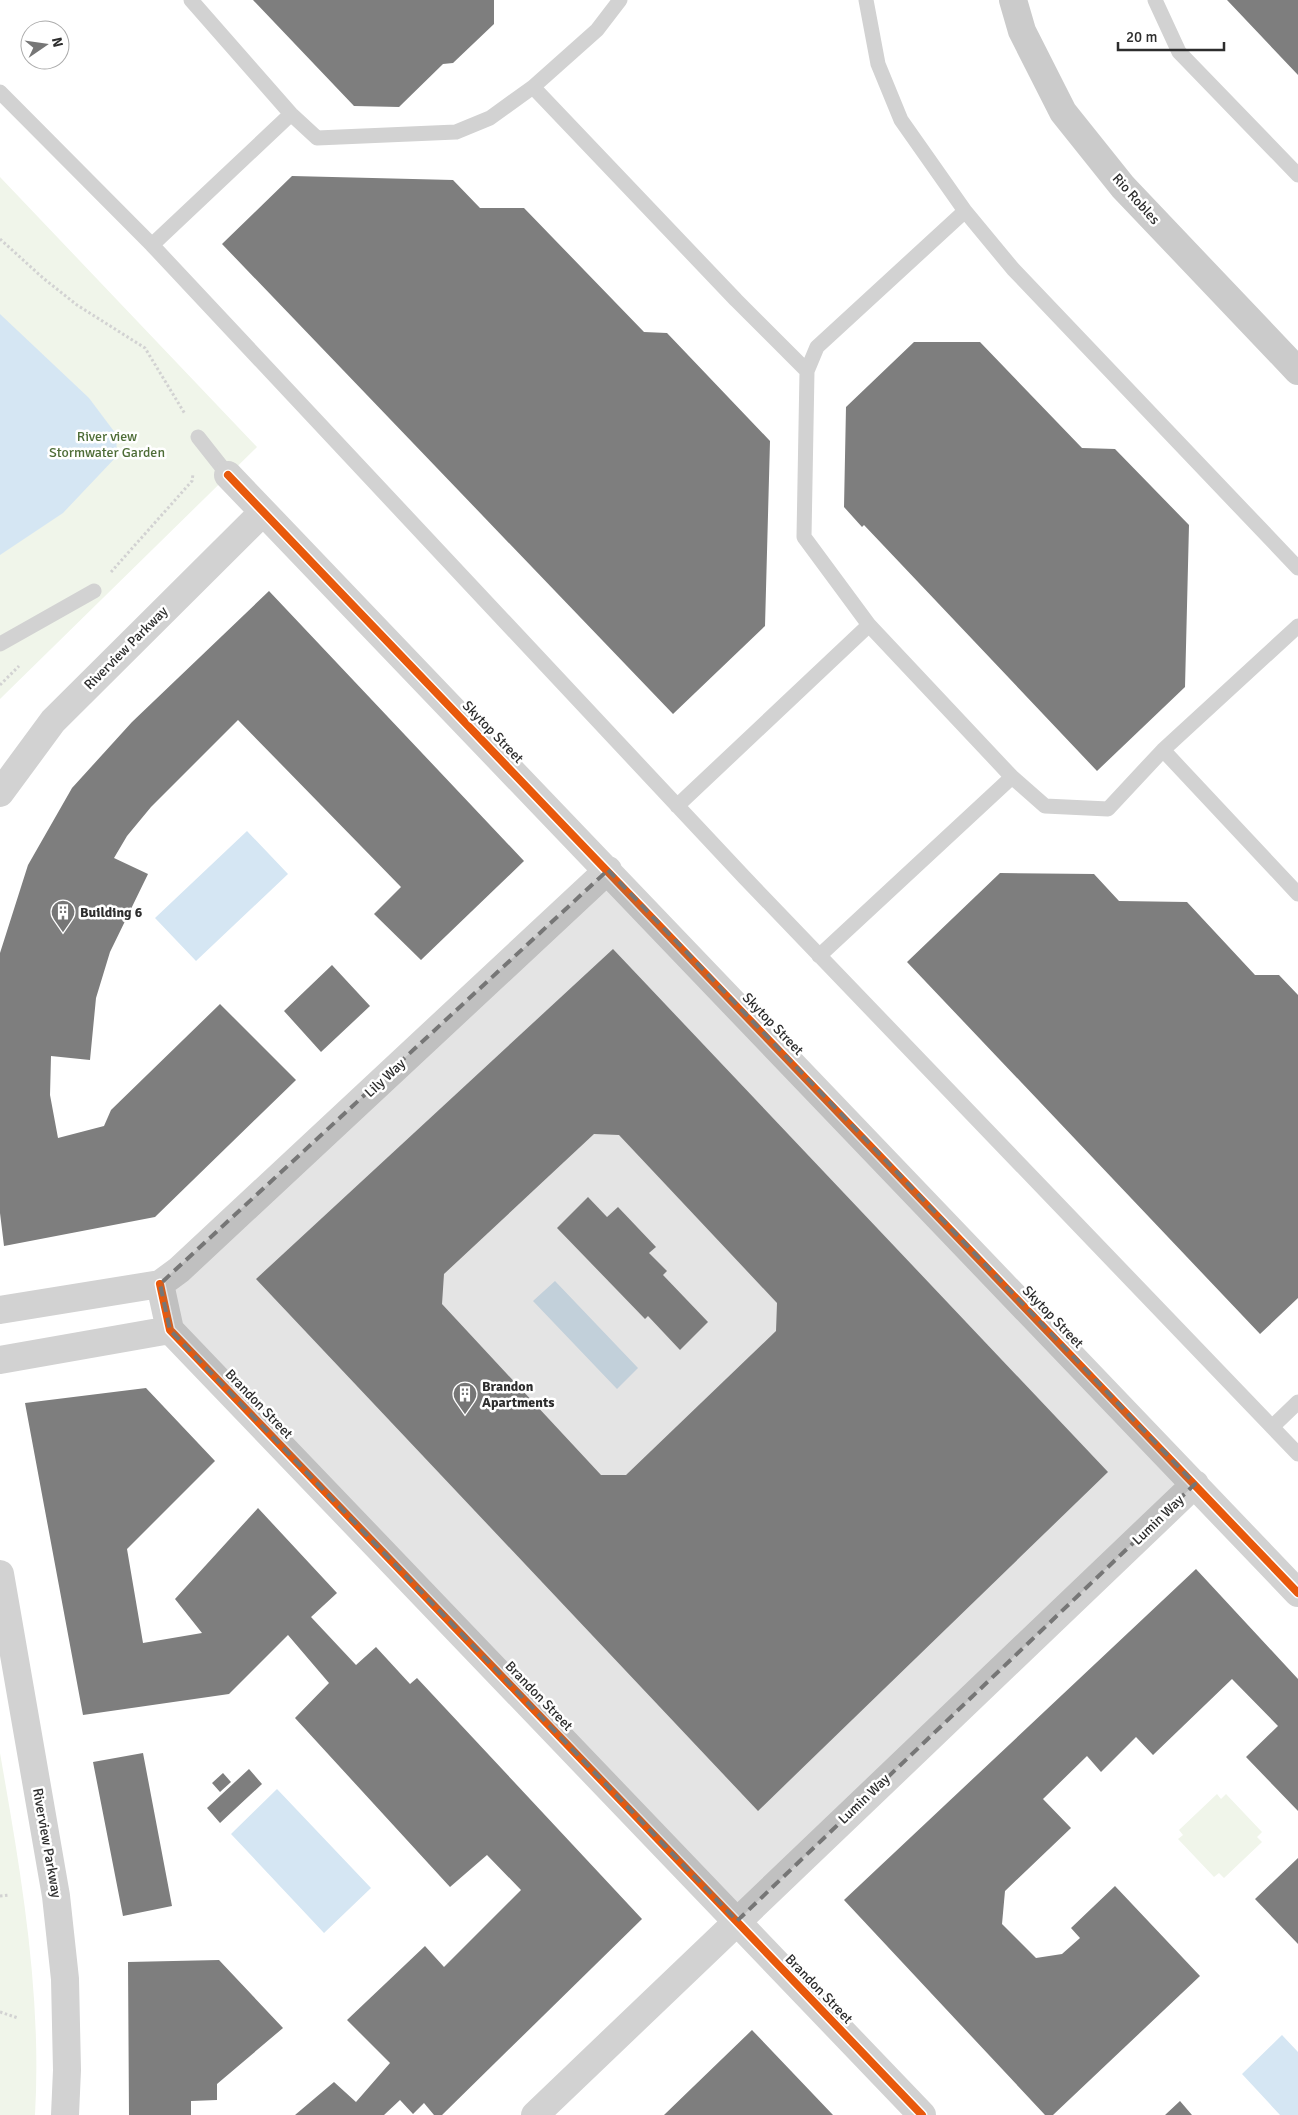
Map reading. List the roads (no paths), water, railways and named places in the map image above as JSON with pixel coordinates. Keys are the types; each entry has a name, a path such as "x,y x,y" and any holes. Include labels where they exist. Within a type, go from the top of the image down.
{"street":[{"name":"Rio Robles","path":"1013,0 1022,31 1064,112 1123,187 1298,371"},
{"name":"Skytop Street","path":"228,475 1298,1593"},
{"name":"Riverview Parkway","path":"0,793 53,720 263,512"},
{"name":"Lily Way","path":"160,1284 179,1270 608,870"},
{"path":"0,1310 160,1284 170,1330 0,1360"},
{"name":"Brandon Street","path":"170,1330 922,2115"},
{"name":"Lumin Way","path":"535,2115 1195,1484"},
{"name":"Riverview Parkway","path":"0,1574 56,1896 65,1979 68,2070 65,2115"}],"lane":[{"path":"190,0 291,114 317,138 456,132 490,118 533,87 597,30 620,0"},
{"path":"866,0 878,64 900,120 965,211 1013,269 1298,568"},
{"path":"1155,0 1178,52 1298,175"},
{"path":"533,87 736,300 807,371"},
{"path":"0,92 152,245 819,956 1298,1454"},
{"path":"152,245 291,114"},
{"path":"965,211 817,347 807,371 804,536 869,625 1012,777 1045,806 1108,809 1163,750 1298,626"},
{"path":"198,437 228,475"},
{"path":"0,644 94,591"},
{"path":"677,806 869,625"},
{"path":"1163,750 1298,894"},
{"path":"819,956 1012,777"},
{"path":"1272,1427 1298,1402"}],"water":[{"path":"0,314 89,398 116,434 117,456 63,513 0,555"},
{"path":"247,831 288,874 196,961 155,918"},
{"path":"555,1281 638,1368 617,1389 533,1301"},
{"path":"277,1789 371,1888 324,1933 231,1834"},
{"path":"1282,2035 1298,2052 1298,2115 1280,2115 1242,2074"}],"place":[{"name":"Building 6","path":"63,933"},
{"name":"Brandon Apartments","path":"465,1415"}],"park label":[{"name":"River view Stormwater Garden","path":"107,444"}]}
